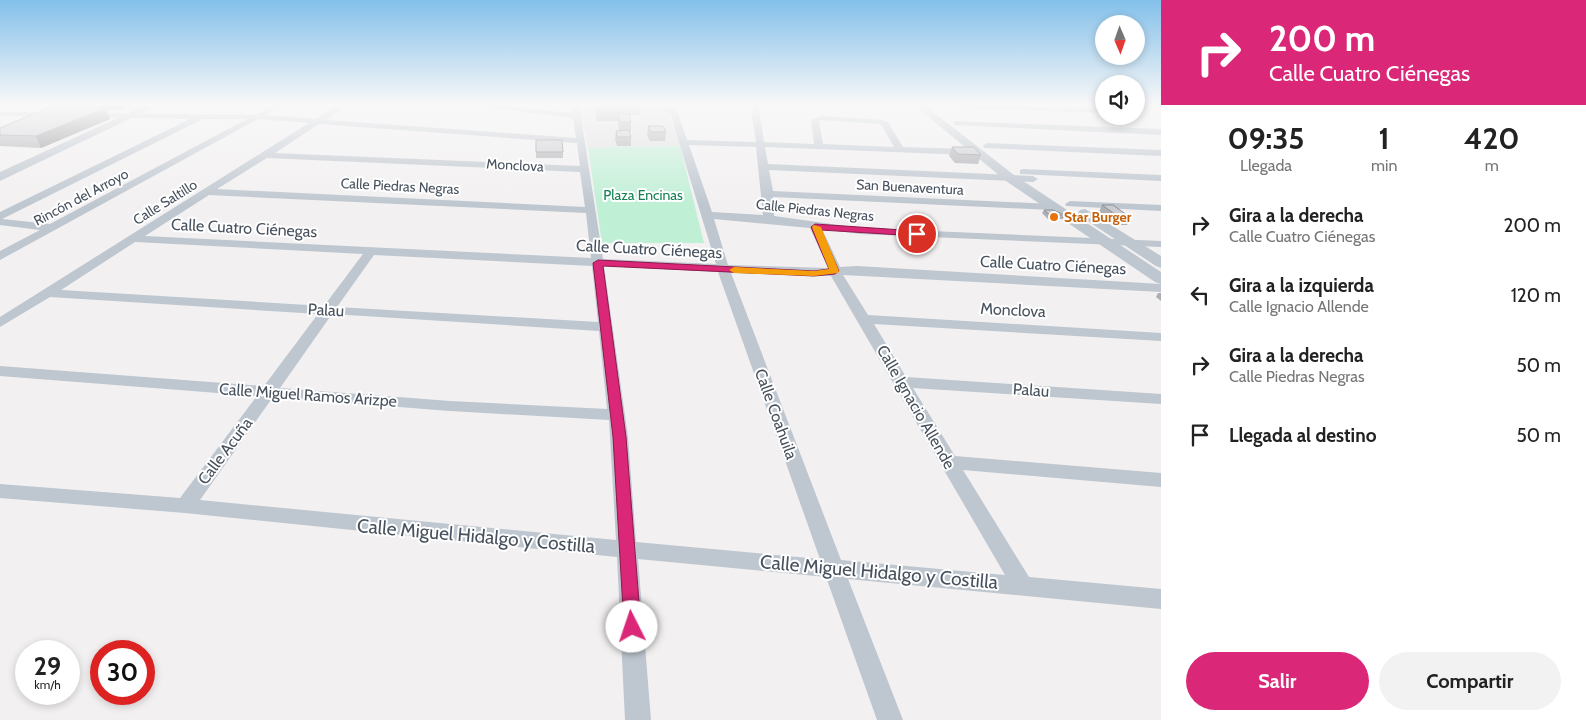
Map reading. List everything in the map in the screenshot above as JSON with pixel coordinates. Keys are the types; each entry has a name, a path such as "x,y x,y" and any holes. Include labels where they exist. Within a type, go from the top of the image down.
{"street":[{"path":"0,177 85,138"},
{"path":"0,216 159,138"},
{"name":"Rincón del Arroyo","path":"0,256 220,138"},
{"name":"Calle Saltillo","path":"0,323 294,138"},
{"path":"536,138 580,141"},
{"path":"579,138 598,263 616,415 638,720"},
{"name":"Calle Coahuila","path":"682,138 723,269 890,720"},
{"path":"759,138 768,194 769,219"},
{"path":"818,138 819,146"},
{"path":"893,138 900,149"},
{"path":"967,138 1161,263"},
{"path":"973,138 1010,178 1161,279"},
{"path":"684,142 900,149 1161,153"},
{"name":"Monclova","path":"266,155 584,168"},
{"path":"763,167 1010,178 1028,176 1161,178"},
{"name":"Calle Piedras Negras","path":"208,192 591,210"},
{"name":"San Buenaventura","path":"768,194 1052,207"},
{"path":"1070,204 1161,208"},
{"name":"Calle Piedras Negras","path":"706,215 769,219 815,227 964,236 1161,244"},
{"path":"0,222 52,228"},
{"name":"Calle Ignacio Allende","path":"815,227 835,271 1022,585"},
{"name":"Calle Cuatro Ciénegas","path":"134,239 814,274 856,270 1161,288"},
{"name":"Calle Acuña","path":"185,506 371,252"},
{"name":"Palau","path":"46,293 605,327"},
{"name":"Monclova","path":"864,319 1161,337"},
{"name":"Calle Miguel Ramos Arizpe","path":"0,371 450,406 616,415"},
{"name":"Palau","path":"902,382 1161,399"},
{"path":"948,462 1161,480"},
{"name":"Calle Miguel Hidalgo y Costilla","path":"0,491 185,506 373,526 1161,599"}],"shaded area":[{"path":"586,138 677,138 680,146 588,148"}],"green space":[{"name":"Plaza Encinas","path":"680,146 704,243 602,243 588,148"}],"building":[{"path":"536,140 562,140 563,152 536,152"},
{"path":"952,147 974,147 981,155 958,154"},
{"path":"1102,205 1113,205 1131,218 1119,217"},
{"path":"1044,210 1053,210 1065,215 1050,215"}],"slow traffic":[{"path":"734,270 814,274 835,271 816,227"}],"place":[{"name":"Star Burger","path":"1054,217"}],"route":[{"path":"632,627 619,437 598,263 814,274 835,271 815,227 917,234"}]}
